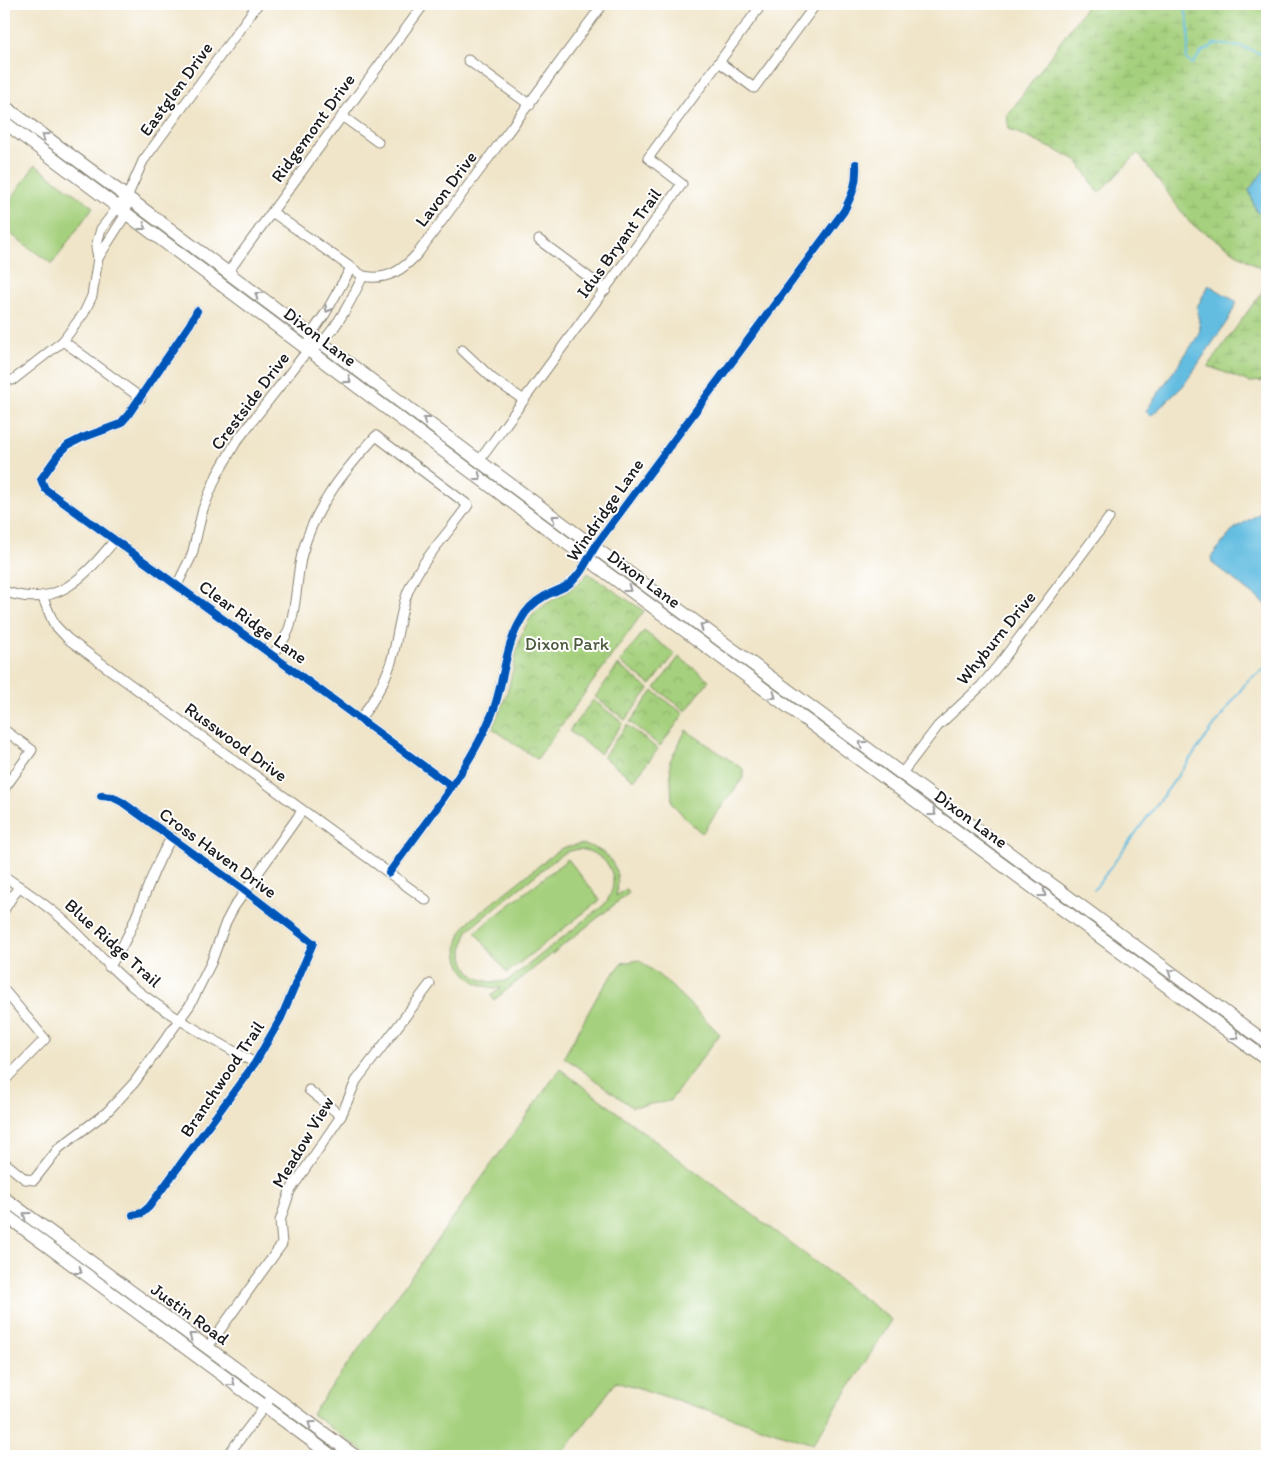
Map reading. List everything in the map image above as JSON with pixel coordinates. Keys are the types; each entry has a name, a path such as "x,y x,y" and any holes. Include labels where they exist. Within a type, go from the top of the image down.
{"main road":[{"name":"Dixon Lane","path":"4,106 594,547 902,773 1008,860 1267,1060"},
{"name":"Dixon Lane","path":"4,122 589,560 1267,1043"},
{"path":"76,176 84,165"},
{"path":"1204,1013 1210,1001"},
{"name":"Justin Road","path":"4,1198 356,1456"},
{"name":"Justin Road","path":"4,1214 332,1456"}],"street":[{"name":"Eastglen Drive","path":"13,380 64,341 84,313 92,296 98,258 141,167 149,153 258,4"},
{"name":"Ridgemont Drive","path":"228,272 424,4"},
{"name":"Idus Bryant Trail","path":"479,461 682,184 648,158 762,4"},
{"path":"719,62 754,88 816,4"},
{"name":"Lavon Drive","path":"363,276 376,278 394,274 410,262 530,104 599,5"},
{"path":"468,60 530,104"},
{"path":"342,116 378,142"},
{"name":"Windridge Lane","path":"388,873 465,767 492,713 508,654 521,620 528,610 545,596 566,586 589,560 594,547 844,211 853,194 856,181 856,164"},
{"name":"Eastglen Drive","path":"98,258 96,247 101,229 121,210"},
{"path":"272,212 363,276 337,322 322,343 309,350"},
{"path":"539,240 606,290"},
{"path":"309,350 311,334 325,314 351,268"},
{"path":"64,341 141,398 197,311"},
{"name":"Crestside Drive","path":"177,585 192,555 203,509 217,475 231,450 249,423 309,350"},
{"path":"462,350 494,379 524,400"},
{"name":"Clear Ridge Lane","path":"141,398 120,424 68,445 58,455 41,479 45,489 451,786"},
{"path":"272,655 282,644 288,630 302,554 317,516 337,481 376,436 468,505 427,558 416,576 402,614 387,674 380,690 360,720"},
{"name":"Whyburn Drive","path":"902,773 938,726 981,686 1001,662 1109,518"},
{"path":"4,591 27,597 42,596 62,590 77,582 115,540"},
{"name":"Russwood Drive","path":"42,596 54,624 68,639 426,900"},
{"path":"4,730 32,750 4,789"},
{"name":"Cross Haven Drive","path":"101,796 112,797 122,802 244,890 313,943"},
{"path":"4,1162 20,1176 34,1180 50,1157 59,1148 100,1118 134,1083 190,1004 212,963 226,922 244,890 302,810"},
{"path":"109,966 119,953 158,861 172,837"},
{"name":"Blue Ridge Trail","path":"4,876 36,897 53,911 134,988 180,1019 255,1063"},
{"path":"4,910 19,886"},
{"name":"Branchwood Trail","path":"133,1215 142,1213 149,1207 255,1063 282,1018 313,943"},
{"name":"Meadow View","path":"207,1348 282,1244 280,1221 290,1191 341,1116 356,1081 430,984"},
{"path":"4,990 45,1039 4,1081"},
{"path":"309,1090 341,1116"},
{"path":"227,1456 272,1396"}],"green space":[{"path":"1088,4 1267,4 1267,273 1190,223 1138,153 1099,193 1077,160 1009,129 1007,116"},
{"path":"35,165 93,207 52,264 4,229 4,209"},
{"path":"1267,285 1267,381 1249,382 1208,366"},
{"name":"Dixon Park","path":"588,573 644,611 537,759 492,728 505,697 519,644 528,622 539,609 576,585"},
{"path":"644,631 675,654 651,685 620,662"},
{"path":"679,657 709,680 686,711 655,688"},
{"path":"618,665 649,689 625,720 595,697"},
{"path":"653,691 684,714 660,746 630,722"},
{"path":"593,700 623,723 600,754 569,731"},
{"path":"627,725 658,749 634,780 603,757"},
{"path":"686,730 743,769 743,778 702,833 672,803 670,761"},
{"path":"580,844 590,846 606,855 615,868 618,886 616,896 626,889 629,893 494,1000 491,996 501,988 487,987 475,982 466,974 460,964 457,953 458,941 463,930 472,919 562,848","holes":["578,849 589,851 605,861 613,877 610,896 604,905 509,980 485,981 469,971 463,952 464,941 469,929 559,856"]},
{"path":"568,859 600,900 507,973 475,932"},
{"path":"639,960 667,982 720,1034 670,1101 632,1107 564,1057 599,993 622,963"},
{"path":"560,1069 892,1320 813,1444 617,1381 560,1456 370,1456 312,1414"}],"water":[{"path":"1267,167 1267,218 1256,211 1249,190"},
{"path":"1209,285 1237,302 1228,320 1183,386 1151,416 1146,411 1196,339 1200,330 1197,307"},
{"path":"1267,510 1267,605 1212,563 1211,557 1234,529"}],"waterway":[{"path":"1183,4 1189,31 1186,59 1192,64 1203,51 1214,44 1243,47 1267,56"},
{"path":"1094,890 1248,680 1263,670 1267,670"}],"cycle path":[{"path":"389,873 445,796 482,735 496,702 511,642 523,616 538,600 572,582 581,571 599,541 844,211 854,188 856,164"},
{"path":"197,311 128,415 120,424 68,445 58,455 41,479 45,489 451,786"},
{"path":"101,796 112,797 122,802 244,890 313,943 281,1018 255,1063 149,1207 142,1213 133,1215"}]}
